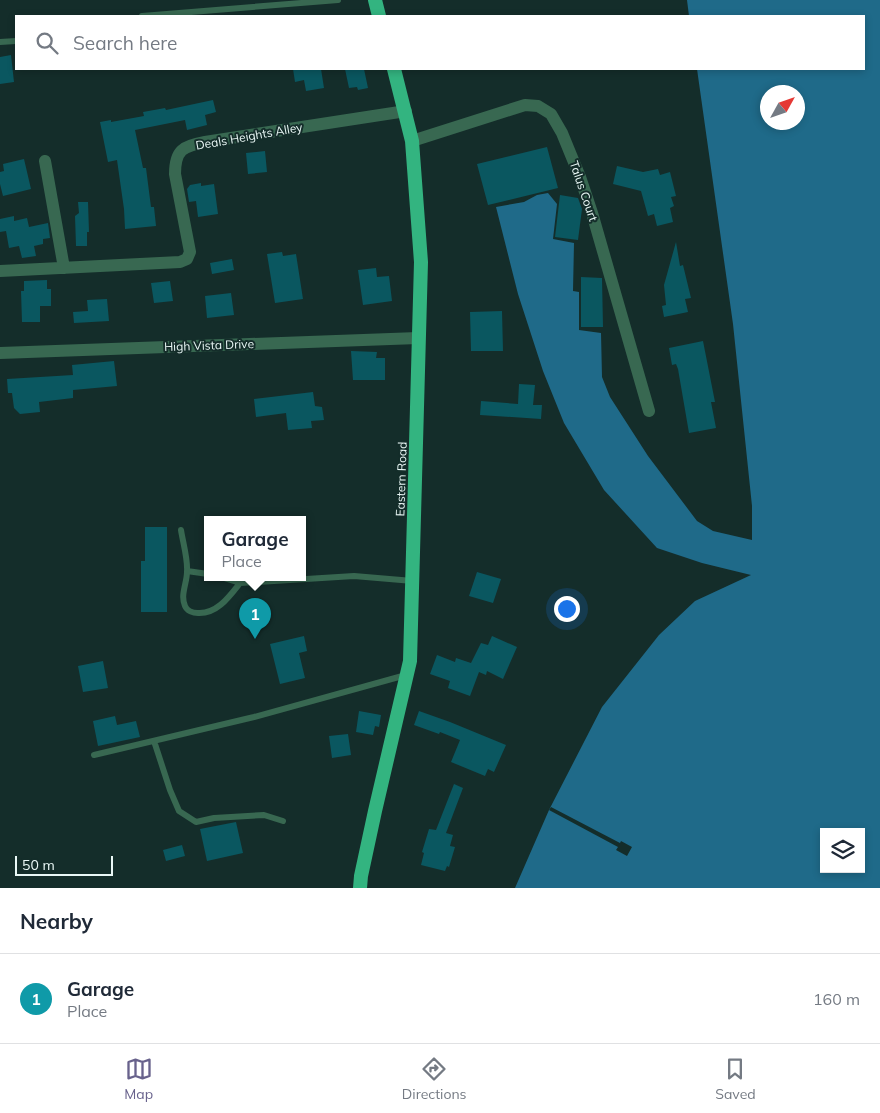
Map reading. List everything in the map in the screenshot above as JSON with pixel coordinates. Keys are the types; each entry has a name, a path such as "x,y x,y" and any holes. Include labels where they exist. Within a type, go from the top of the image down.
{"highway":[{"path":"375,0 379,15"},
{"name":"Eastern Road","path":"360,888 375,811 410,661 421,262 412,141 406,110 394,70"}],"street":[{"name":"Talus Court","path":"412,141 526,106 538,106 551,114 562,133 592,213 649,411"},
{"name":"Deals Heights Alley","path":"0,271 180,262 187,259 190,252 176,174 175,162 180,150 193,144 406,110"},
{"path":"45,161 64,268"},
{"name":"High Vista Drive","path":"0,353 418,338"}],"lane":[{"path":"154,15 338,0"},
{"path":"0,42 15,41"},
{"path":"181,530 187,571 183,598 185,606 193,613 213,610 227,600 240,583"},
{"path":"187,571 204,573"},
{"path":"306,579 354,576 413,582"},
{"path":"234,581 240,583 273,581"},
{"path":"94,755 254,717 407,674"},
{"path":"154,741 179,811 196,822 214,818 264,815 283,821"}],"water":[{"path":"687,0 880,0 880,888 515,888 549,810 602,707 659,635 695,601 751,575 702,563 657,548 604,490 564,423 543,371 518,294 496,207 524,202 537,195 548,193 557,204 553,239 574,243 573,291 579,292 579,330 601,333 602,377 610,397 648,456 697,521 713,531 752,540 752,506 733,324 697,70 865,70 865,15 689,15"}],"pier":[{"path":"551,807 620,843 621,841 632,847 627,856 616,850 618,847 549,810"}],"building":[{"path":"11,55 14,82 0,84 0,57"},
{"path":"293,70 321,70 324,88 306,91 304,80 295,82"},
{"path":"345,70 364,70 368,88 358,90 357,87 349,88"},
{"path":"213,100 216,112 205,115 207,125 187,130 185,120 135,130 143,168 146,168 151,207 154,207 156,226 125,229 117,160 108,162 100,122 144,116 143,112 165,108 166,110"},
{"path":"547,147 558,188 488,205 477,164"},
{"path":"265,151 267,172 248,174 246,153"},
{"path":"24,159 31,189 3,196 0,172 4,171 3,164"},
{"path":"617,166 643,172 658,169 660,175 670,172 676,196 671,197 674,206 670,208 673,222 657,226 654,214 648,216 641,191 613,184"},
{"path":"201,183 201,186 214,184 218,214 198,217 196,201 189,202 187,189 190,185"},
{"path":"560,195 578,198 582,209 578,240 555,237"},
{"path":"78,202 88,202 89,232 87,232 87,246 76,246 75,216 79,213"},
{"path":"14,216 14,221 27,218 29,227 48,223 50,238 43,239 43,244 34,246 36,256 22,258 19,246 9,248 6,231 0,232 0,219"},
{"path":"676,242 680,266 683,265 691,298 685,299 688,312 664,317 662,306 666,305 664,285"},
{"path":"282,252 283,256 296,254 303,299 275,303 267,254"},
{"path":"232,259 234,270 212,274 210,263"},
{"path":"376,268 377,277 389,276 392,301 363,305 358,270"},
{"path":"581,277 602,278 603,327 581,327"},
{"path":"47,280 47,289 51,289 51,306 40,306 40,322 22,322 21,291 24,291 24,281"},
{"path":"170,281 173,301 154,303 151,283"},
{"path":"231,293 234,315 207,318 205,296"},
{"path":"107,299 109,321 74,323 73,312 88,311 87,300"},
{"path":"502,311 503,351 471,351 470,312"},
{"path":"703,341 715,402 711,402 716,428 689,433 678,369 676,364 672,365 669,348"},
{"path":"351,351 377,352 376,358 385,358 385,380 353,380"},
{"path":"114,361 117,386 73,390 73,398 39,402 40,412 20,414 14,408 12,393 8,393 7,379 73,375 72,365"},
{"path":"519,384 535,385 533,405 542,405 541,419 480,415 481,401 518,404"},
{"path":"313,392 315,406 322,407 324,420 311,421 312,428 288,430 286,413 256,417 254,399"},
{"path":"145,527 167,527 167,612 141,612 141,561 145,561"},
{"path":"477,572 501,579 493,603 469,596"},
{"path":"304,636 307,651 299,653 305,678 280,684 270,644"},
{"path":"492,636 517,647 503,679 487,671 486,675 479,672 470,696 448,688 450,681 430,674 437,655 455,662 456,658 471,663 481,643 488,645"},
{"path":"103,661 108,688 83,692 78,666"},
{"path":"359,711 381,715 379,727 375,726 373,735 356,732"},
{"path":"419,711 506,745 494,772 488,769 485,776 451,762 460,740 414,725"},
{"path":"115,716 117,725 136,721 140,737 98,746 93,721"},
{"path":"348,734 351,755 332,758 329,736"},
{"path":"454,784 463,788 446,833 453,835 450,846 455,847 449,867 447,866 445,871 421,865 424,853 422,852 429,829 436,830"},
{"path":"236,822 243,853 207,861 200,829"},
{"path":"182,845 185,856 166,861 163,850"}],"place":[{"name":"Garage","path":"255,639"}]}
